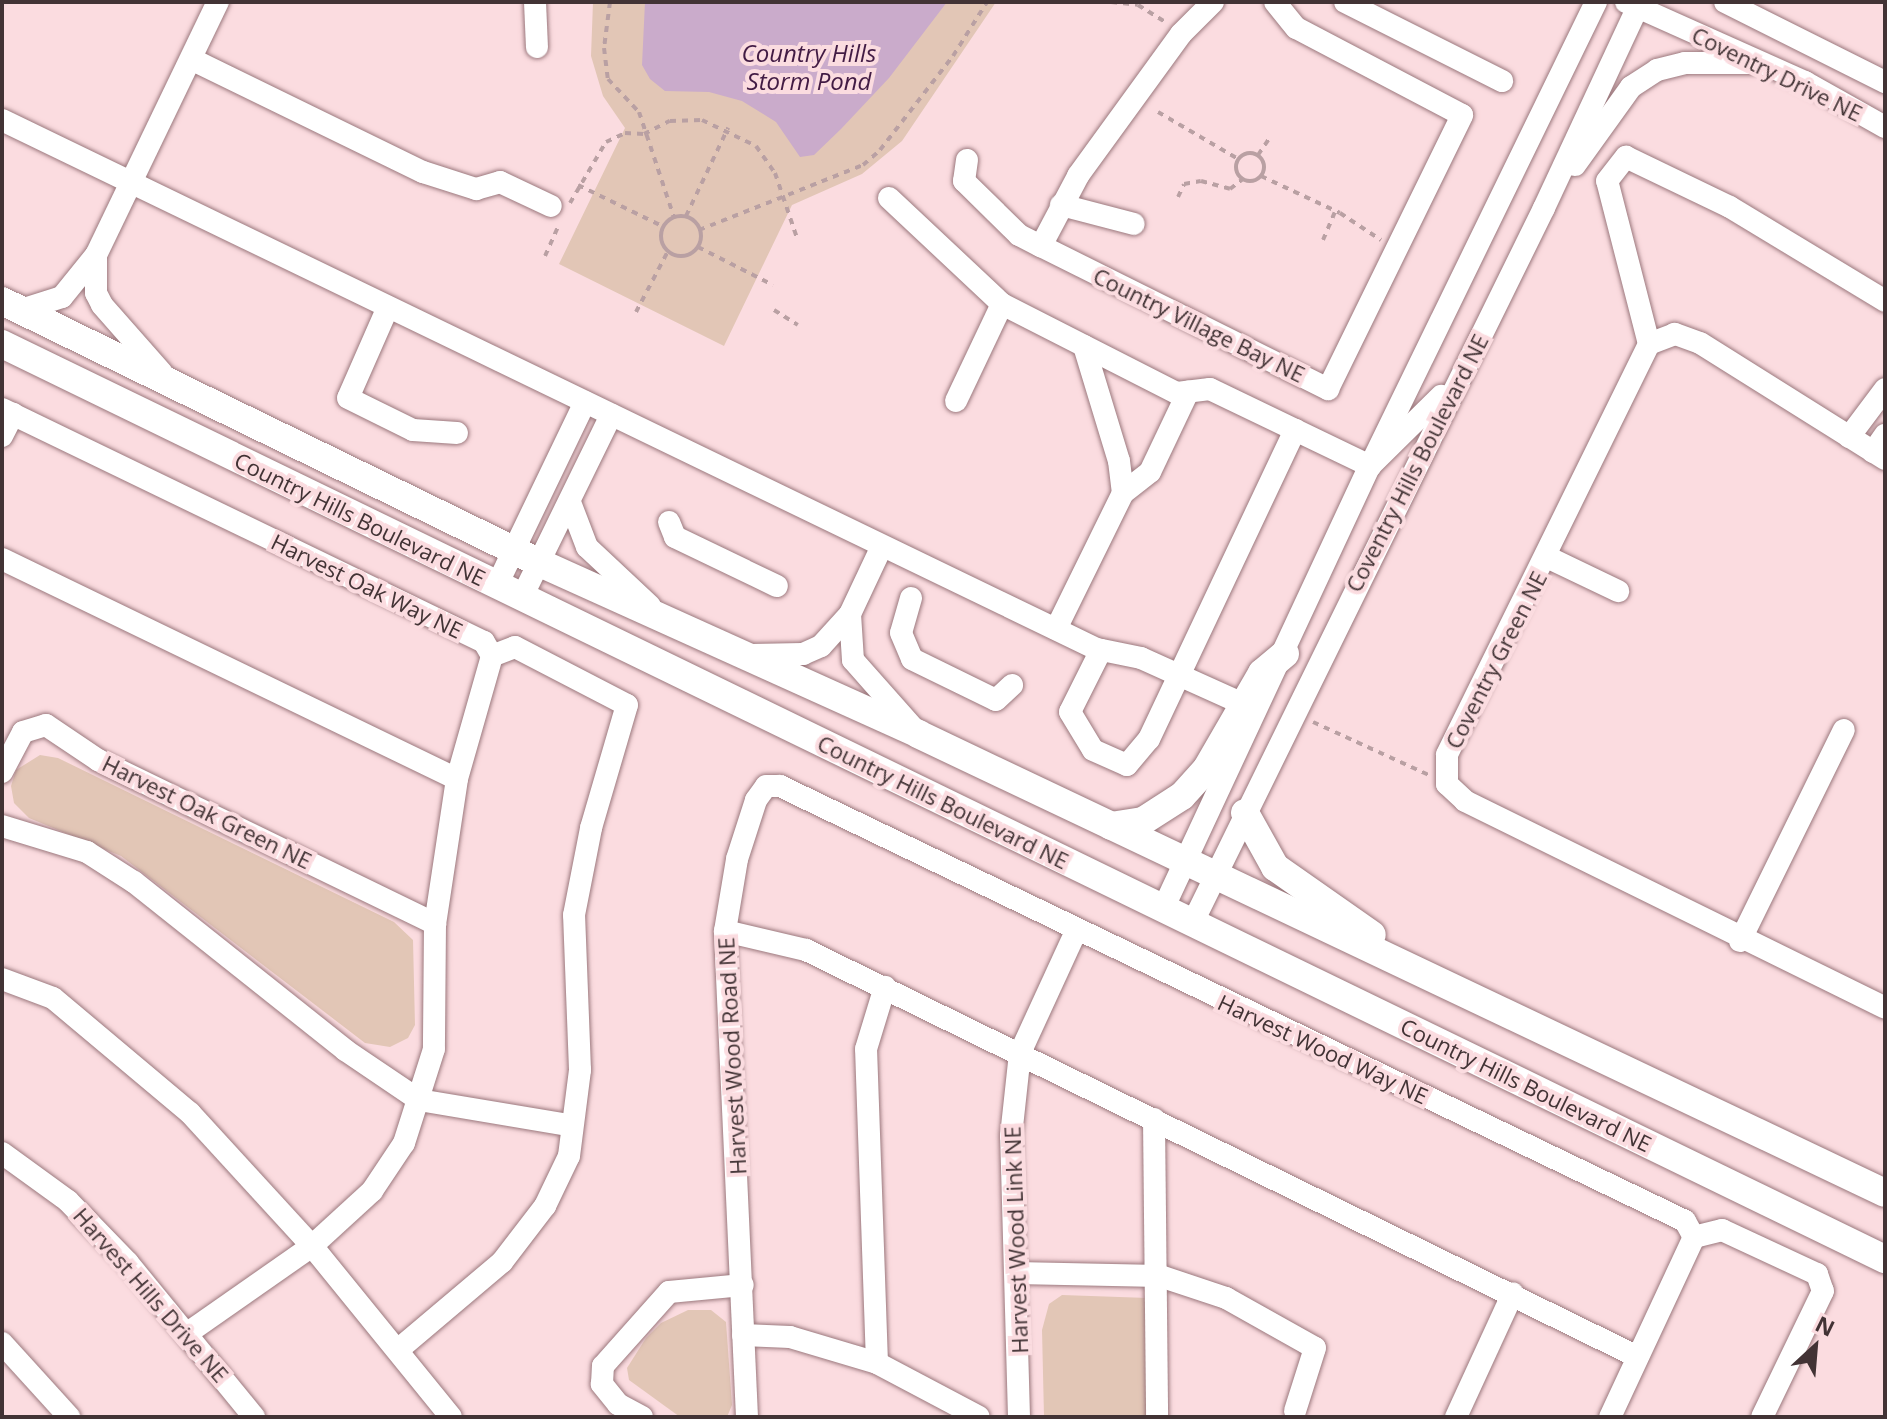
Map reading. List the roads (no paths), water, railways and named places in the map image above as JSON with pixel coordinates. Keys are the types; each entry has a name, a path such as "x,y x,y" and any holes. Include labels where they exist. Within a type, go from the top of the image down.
{"main road":[{"name":"Country Hills Boulevard NE","path":"12,305 540,563 918,734 1885,1193"},
{"name":"Country Hills Boulevard NE","path":"2,344 1885,1259"},
{"path":"1111,826 1143,821 1182,796 1207,768 1262,673 1285,654"},
{"path":"1245,813 1263,852 1297,886 1456,990"},
{"path":"1833,1234 1885,1273"}],"street":[{"path":"12,305 62,297 96,255 218,2"},
{"path":"535,2 537,47"},
{"path":"967,160 964,181 1019,235 1041,246 1061,205 1181,34 1213,2"},
{"path":"1345,2 1502,81"},
{"name":"Coventry Hills Boulevard NE","path":"1163,909 1285,654 1370,466 1596,2"},
{"name":"Coventry Drive NE","path":"1725,2 1885,82"},
{"name":"Country Village Bay NE","path":"1041,246 1328,389 1462,115 1296,28 1280,4"},
{"name":"Coventry Hills Boulevard NE","path":"1192,924 1293,712 1544,208 1634,4"},
{"name":"Coventry Drive NE","path":"1634,4 1762,63 1885,127"},
{"path":"191,59 423,172 476,189 500,182 551,206"},
{"path":"1544,208 1639,82 1657,70 1685,63 1762,63"},
{"path":"2,120 1056,629 1101,650 1179,672 1243,704"},
{"path":"1881,449 1849,437 1700,343 1675,334 1649,344 1607,181 1626,157 1730,207 1885,301"},
{"path":"889,198 1002,304 1177,393 1210,389 1370,466 1403,439 1461,375"},
{"path":"1061,205 1134,224"},
{"path":"96,255 96,293 102,305 118,329 170,382"},
{"path":"956,401 1002,304"},
{"path":"388,307 348,398 413,430 457,433"},
{"name":"Coventry Green NE","path":"1649,344 1547,557 1447,755 1447,784 1465,801 1740,941"},
{"path":"1084,346 1119,461 1123,493"},
{"path":"1849,437 1885,389"},
{"path":"1056,629 1123,493 1150,472 1188,392"},
{"path":"509,591 514,550 585,402"},
{"path":"2,436 8,411"},
{"name":"Harvest Oak Way NE","path":"8,411 484,642 492,656"},
{"path":"509,591 540,563 571,505 611,415"},
{"path":"1101,650 1070,712 1093,750 1127,765 1149,739 1295,430"},
{"path":"571,505 587,547 666,620"},
{"path":"669,522 675,537 777,586"},
{"path":"747,655 803,654 828,641 850,614 882,546"},
{"path":"1547,557 1618,591"},
{"path":"2,559 457,779"},
{"path":"911,598 901,633 912,659 925,670 996,700 1012,685"},
{"path":"850,614 853,660 918,734"},
{"path":"189,1332 312,1246 372,1191 404,1143 434,1049 435,924 457,779 492,656 515,647 627,705 591,828 574,915 580,1070 569,1125 569,1156 537,1217 502,1262 399,1349"},
{"name":"Harvest Oak Green NE","path":"2,772 23,732 46,725 98,760 435,924"},
{"path":"1844,730 1740,941 1885,1008"},
{"name":"Harvest Wood Road NE","path":"747,1417 725,931 737,859 756,800 766,786"},
{"name":"Harvest Wood Way NE","path":"766,786 780,786 1076,931 1685,1221 1694,1237"},
{"path":"2,826 87,852 134,882 345,1050 419,1100 569,1125"},
{"path":"725,931 806,950 1513,1293 1638,1357"},
{"name":"Harvest Wood Link NE","path":"1019,1417 1011,1136 1020,1053 1076,931"},
{"path":"2,979 53,998 190,1113 312,1246 399,1349 451,1417"},
{"path":"877,1363 866,1049 885,987"},
{"path":"1154,1119 1160,1276 1157,1417"},
{"name":"Harvest Hills Drive NE","path":"2,1153 68,1201 189,1332 254,1417"},
{"path":"1610,1417 1694,1237 1722,1230 1817,1274 1823,1291 1762,1417"},
{"path":"1016,1273 1160,1276 1226,1298 1315,1348 1295,1411"},
{"path":"642,1417 618,1404 602,1384 603,1366 669,1292 743,1285"},
{"path":"1456,1417 1513,1293"},
{"path":"743,1335 790,1337 877,1363 979,1417"},
{"path":"2,1343 69,1417"}],"water":[{"name":"Country Hills Storm Pond","path":"645,2 947,2 889,78 841,129 814,155 800,157 776,122 742,101 709,92 665,91 650,79 642,65"}]}
